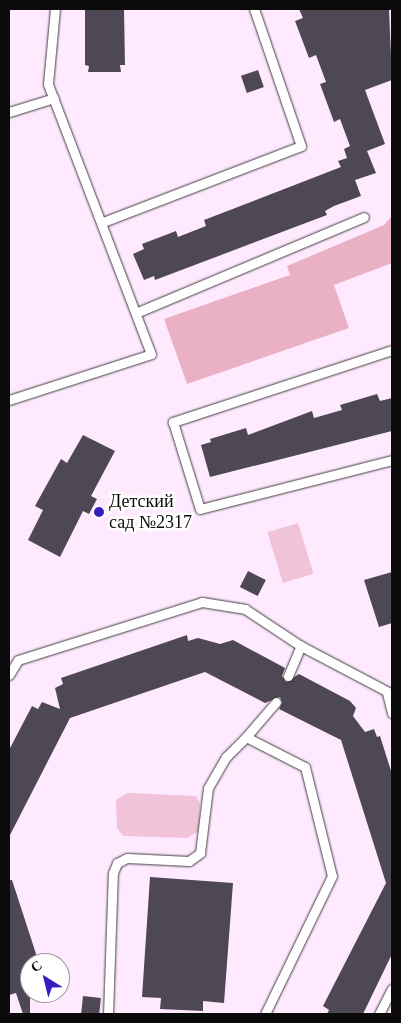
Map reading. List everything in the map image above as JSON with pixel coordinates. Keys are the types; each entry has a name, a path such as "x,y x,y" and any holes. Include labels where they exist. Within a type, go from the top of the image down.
{"lane":[{"path":"9,400 151,354 138,312 48,84 55,9"},
{"path":"103,222 300,146 254,9"},
{"path":"9,112 54,98"},
{"path":"138,312 364,217"},
{"path":"392,350 173,422 200,510 392,460"},
{"path":"9,675 18,660 202,602 245,609 301,646 390,694 392,713"},
{"path":"288,676 301,646"},
{"path":"108,1014 113,873 117,863 127,858 188,861 200,853 208,788 226,757 276,702"},
{"path":"246,737 305,767 332,876 265,1014"},
{"path":"379,1014 392,989"}],"shaded area":[{"path":"392,216 392,263 334,285 349,328 187,384 164,319 290,275 287,266 384,225"},
{"path":"298,523 313,574 283,583 267,532"},
{"path":"127,793 196,796 200,804 199,831 187,838 123,836 117,828 116,800"}],"building":[{"path":"85,9 124,9 125,65 120,65 121,72 88,72 89,66 85,65"},
{"path":"299,9 389,9 392,80 365,90 385,144 367,151 376,173 355,180 361,196 325,211 327,215 155,280 154,276 144,280 133,254 144,249 142,244 176,231 178,237 206,226 204,220 341,167 338,161 347,158 344,149 350,146 340,119 334,122 320,84 326,82 316,55 309,58 295,21 303,18"},
{"path":"258,70 264,87 247,93 241,76"},
{"path":"377,394 380,401 392,398 392,431 210,477 201,445 211,442 210,439 246,428 248,435 312,411 314,418 342,410 340,405"},
{"path":"83,435 115,451 91,496 97,499 89,514 83,511 60,557 28,540 43,510 35,506 61,459 67,463"},
{"path":"248,571 266,580 258,596 240,587"},
{"path":"392,572 392,623 379,627 364,580"},
{"path":"187,635 188,641 198,638 220,644 233,640 285,668 282,676 286,682 299,674 350,701 356,708 353,716 365,732 374,729 377,737 380,736 392,774 392,954 363,1014 327,1014 329,1010 323,1006 386,883 341,740 279,709 282,703 280,697 265,703 205,672 70,718 9,837 9,750 32,706 38,709 42,702 60,709 55,688 63,684 61,678"},
{"path":"150,877 233,883 224,1003 203,1001 203,1011 160,1009 161,998 142,997"},
{"path":"9,880 12,880 36,953 20,953 20,1003 30,1003 30,1014 23,1014 16,993 9,995"},
{"path":"83,996 101,998 99,1014 81,1014"}],"place":[{"name":"Детский сад №2317","path":"99,512"}]}
